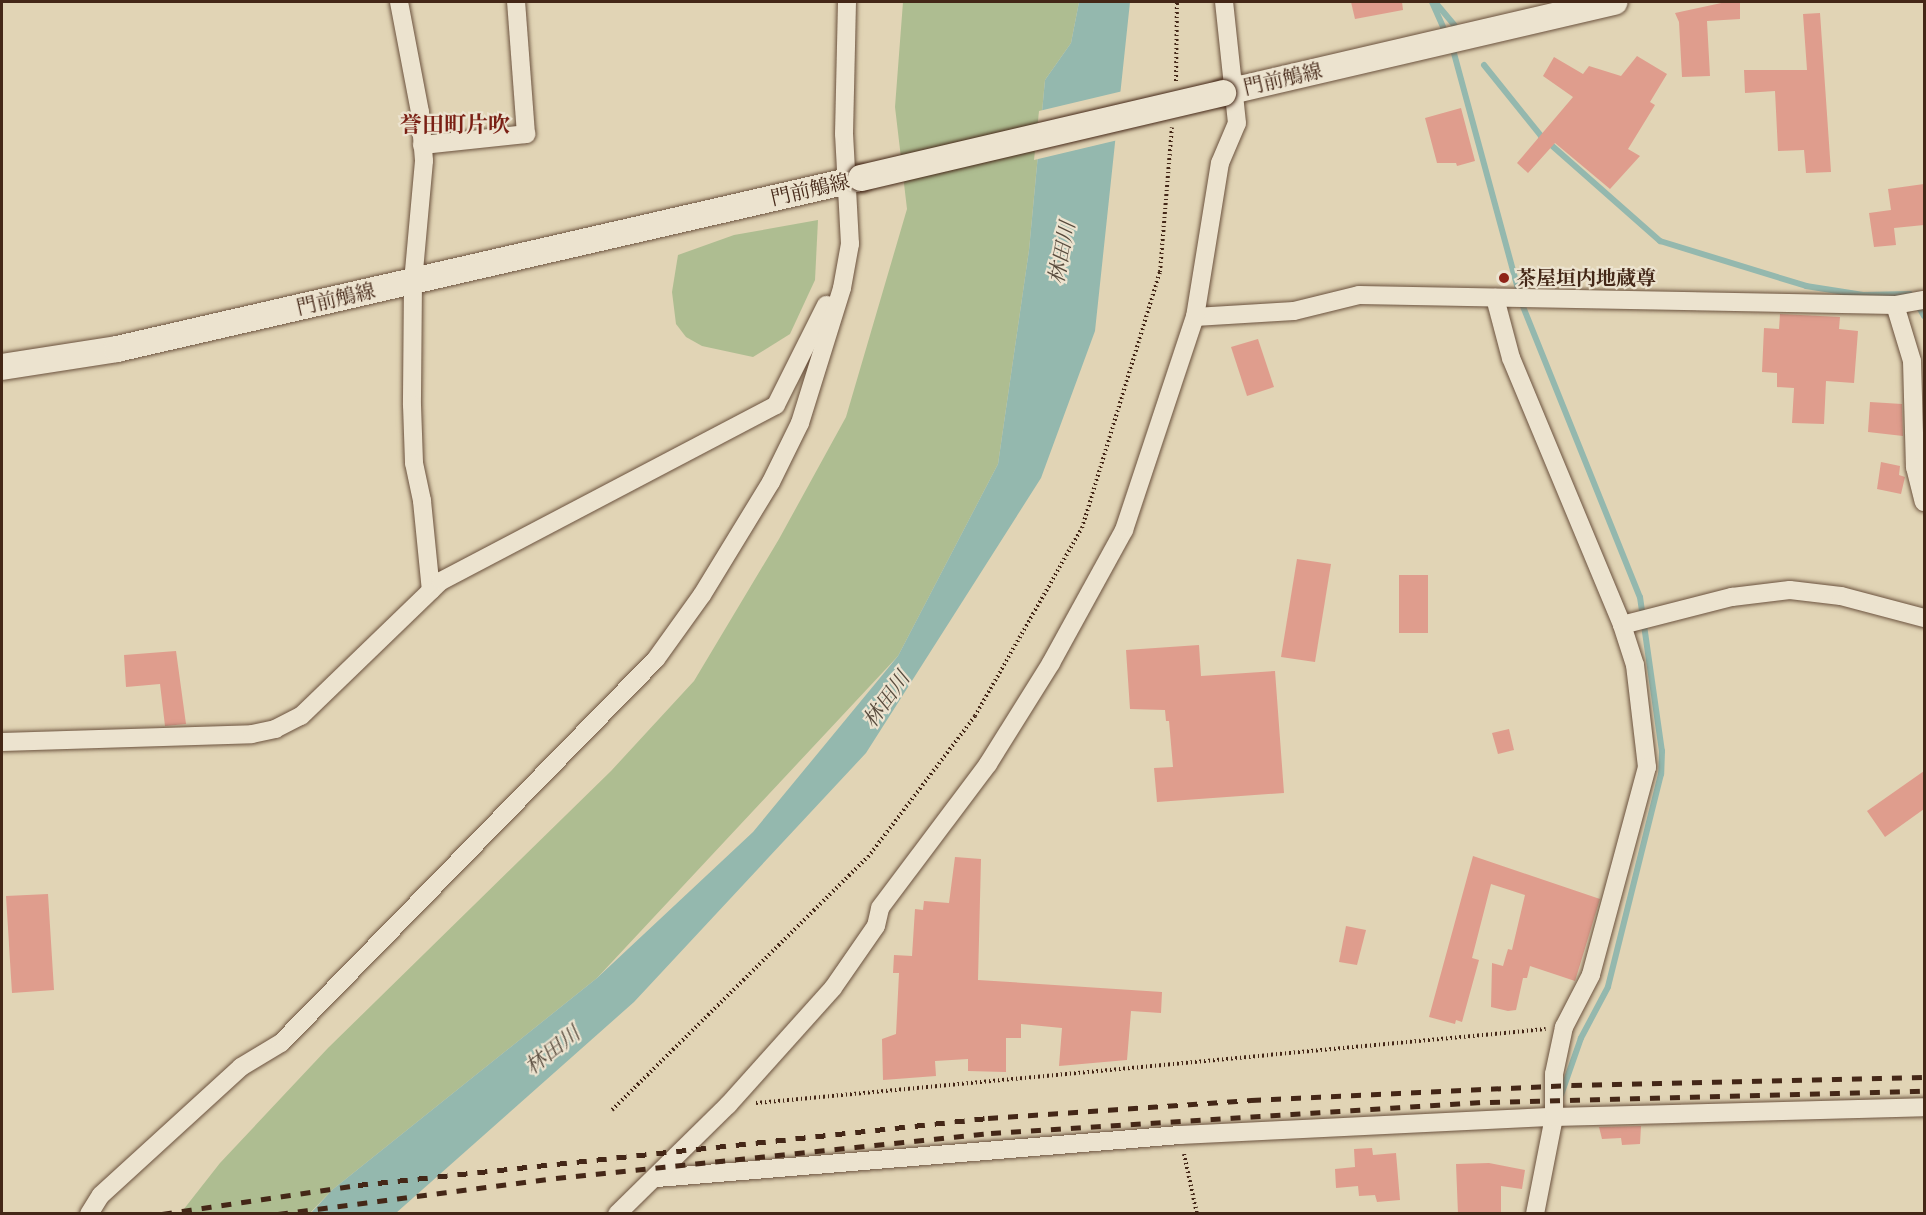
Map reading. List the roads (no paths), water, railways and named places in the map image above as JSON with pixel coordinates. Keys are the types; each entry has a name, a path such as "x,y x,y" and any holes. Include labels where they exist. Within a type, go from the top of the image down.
{"main road":[{"name":"門前鵤線","path":"2,367 117,349 1615,2"}],"street":[{"path":"399,2 422,145 413,282 414,463 423,501 431,591"},
{"path":"422,145 526,134 516,2"},
{"path":"88,1214 102,1195 240,1067 281,1043 656,659 702,595 771,482 800,423 842,288 850,244 854,180 844,134 847,2"},
{"path":"617,1214 657,1178 728,1105 833,988 876,926 880,908 988,764 1051,663 1124,530 1195,317 1220,163 1237,123 1228,91 1224,2"},
{"path":"2,742 252,734 275,729 301,716 441,581 776,405 823,308 842,288"},
{"path":"1195,317 1294,311 1359,295 1895,305 1924,300"},
{"path":"1495,298 1511,358 1622,625 1635,665 1647,767 1591,975 1564,1027 1554,1074 1554,1117 1535,1214"},
{"path":"1895,305 1912,361 1915,467 1924,502"},
{"path":"1622,625 1732,597 1790,590 1841,596 1924,618"},
{"path":"657,1178 1180,1135 1554,1117 1924,1107"}],"water":[{"name":"林田川","path":"1079,2 1130,2 1095,331 1041,478 866,753 634,1002 396,1213 310,1214 332,1190 597,978 753,832 898,656 998,464 1029,250 1045,80 1071,43"}],"waterway":[{"path":"1432,2 1446,34"},
{"path":"1435,2 1454,25"},
{"path":"1452,46 1522,304 1640,597 1662,751 1661,774 1608,987 1581,1038 1561,1095"},
{"path":"1484,65 1541,136 1660,241 1806,286 1863,295 1910,294"},
{"path":"1920,309 1924,316"}],"railway":[{"path":"162,1214 358,1185 988,1118 1251,1100 1572,1085 1924,1077"},
{"path":"278,1214 556,1178 991,1133 1490,1102 1924,1091"}],"place":[{"name":"茶屋垣内地蔵尊","path":"1504,278"}],"district":[{"name":"誉田町片吹","path":"455,126"}]}
